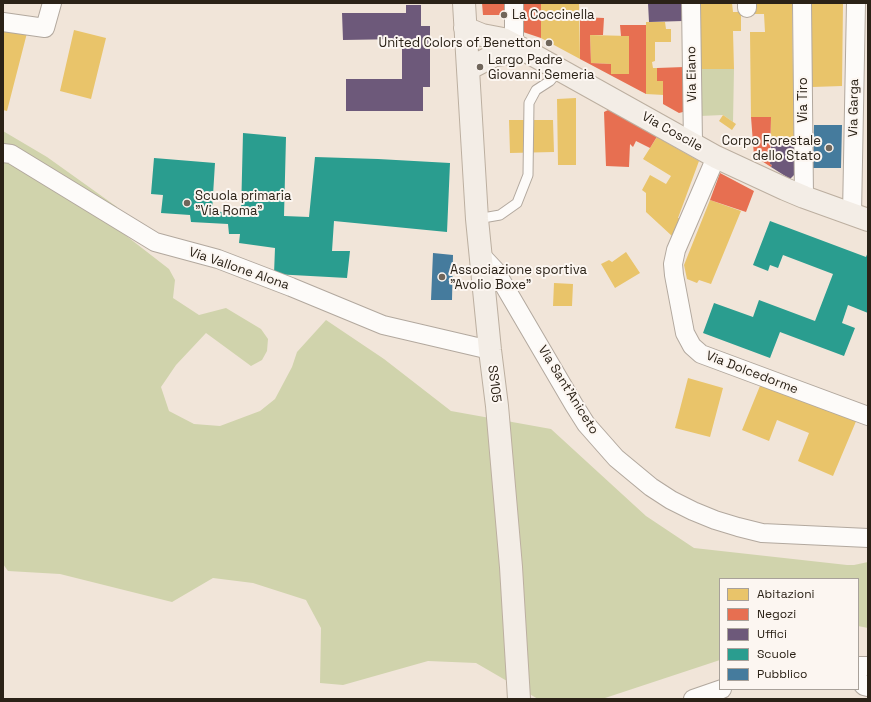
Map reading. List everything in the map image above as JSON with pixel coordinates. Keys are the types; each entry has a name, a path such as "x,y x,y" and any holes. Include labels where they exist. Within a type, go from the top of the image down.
{"main road":[{"name":"SS105","path":"464,3 479,253 497,406 511,567 519,699"},
{"name":"Via Coscile","path":"466,28 482,35 503,39 716,156 804,197 860,217"},
{"path":"468,69 495,55 520,48"}],"street":[{"path":"3,22 45,28 52,3"},
{"path":"514,3 520,48"},
{"name":"Via Eiano","path":"691,3 694,144"},
{"name":"Via Tiro","path":"802,3 804,197"},
{"name":"Via Garga","path":"856,3 860,217"},
{"name":"Via Vallone Alona","path":"3,152 11,154 155,242 225,262 292,287 383,325 490,350"},
{"name":"Via Dolcedorme","path":"716,156 676,250 673,264 685,333 692,346 701,354 868,416"},
{"name":"Via Sant'Aniceto","path":"479,253 495,270 586,424 616,458 651,487 671,500 693,511 738,528 762,533 868,538"},
{"path":"859,680 864,686 868,687"},
{"path":"693,699 719,690"}],"lane":[{"path":"477,219 500,215 517,203 528,175 529,103 536,90 550,81 560,69"}],"green space":[{"path":"699,69 734,69 733,122 723,115 700,116"},
{"path":"3,131 47,157 117,207 111,224 169,269 175,280 173,298 199,315 226,308 261,329 268,339 267,351 262,360 251,366 206,333 176,365 161,387 169,411 194,424 220,426 260,411 275,399 292,367 297,352 326,320 384,359 451,411 551,429 646,516 694,548 847,565 868,562 868,628 859,626 859,578 719,578 719,660 602,699 538,699 476,663 428,661 343,685 320,683 321,628 306,600 253,583 213,578 172,602 60,574 8,571 3,564"}],"building: Abitazioni":[{"path":"541,3 579,3 580,59 541,38"},
{"path":"699,3 732,3 733,12 741,12 741,31 733,31 734,69 699,69"},
{"path":"748,3 792,3 794,145 771,144 771,117 751,117 750,32 765,32 764,14 749,14"},
{"path":"810,3 843,3 842,86 812,87"},
{"path":"646,22 665,22 666,29 671,29 671,42 655,42 655,61 652,62 653,68 657,68 657,81 663,81 664,95 646,94"},
{"path":"3,27 27,33 7,111 3,110"},
{"path":"74,30 106,38 91,99 60,91"},
{"path":"590,35 629,36 629,74 611,74 611,64 591,63"},
{"path":"576,98 576,165 558,165 557,99"},
{"path":"723,115 736,124 732,130 719,121"},
{"path":"509,120 553,120 554,152 510,153"},
{"path":"657,137 699,161 678,218 681,218 672,236 646,212 646,193 642,190 650,175 666,184 671,176 643,159"},
{"path":"710,200 741,211 711,284 699,280 697,283 687,279 684,265"},
{"path":"626,252 640,273 615,288 601,264 609,260 612,262"},
{"path":"554,283 573,284 572,306 553,306"},
{"path":"688,378 723,388 710,437 675,428"},
{"path":"762,381 857,419 833,476 798,461 809,433 777,420 769,441 742,430"}],"building: Negozi":[{"path":"482,3 512,3 512,15 483,15"},
{"path":"520,3 541,3 541,38 520,31"},
{"path":"580,17 604,18 603,35 590,35 591,63 611,64 611,74 629,74 629,36 621,36 620,25 646,25 646,94 580,59"},
{"path":"684,67 685,109 683,112 679,113 663,104 663,81 657,81 657,68"},
{"path":"614,107 658,135 650,148 636,141 633,147 630,144 629,167 606,166 604,112"},
{"path":"751,117 771,117 771,167 754,156"},
{"path":"720,173 754,191 746,212 710,200"}],"building: Uffici":[{"path":"648,3 682,3 683,21 649,22"},
{"path":"406,5 421,5 421,26 430,26 430,87 423,87 423,111 346,111 346,79 402,79 402,39 343,40 342,13 406,13"},
{"path":"771,144 794,145 795,174 790,179 771,167"}],"building: Scuole":[{"path":"243,133 286,137 284,216 309,217 315,157 450,163 447,232 334,221 332,251 350,251 347,278 274,274 275,248 239,243 240,234 229,234 228,224 191,222 190,215 161,213 163,195 151,194 154,158 215,163 212,211 241,214"},
{"path":"770,221 866,257 868,252 868,313 848,305 842,323 855,328 844,356 780,332 770,358 703,333 714,303 753,317 759,300 815,321 833,274 783,255 778,268 770,265 768,271 753,265"}],"building: Pubblico":[{"path":"814,125 842,125 841,168 813,168"},
{"name":"Associazione sportiva \"Avolio Boxe\"","path":"433,253 453,255 452,300 431,300"}],"place":[{"name":"La Coccinella","path":"504,15"},
{"name":"United Colors of Benetton","path":"549,43"},
{"name":"Largo Padre Giovanni Semeria","path":"480,67"},
{"name":"Corpo Forestale dello Stato","path":"829,148"},
{"name":"Scuola primaria \"Via Roma\"","path":"187,203"},
{"name":"Associazione sportiva \"Avolio Boxe\"","path":"442,277"}]}
